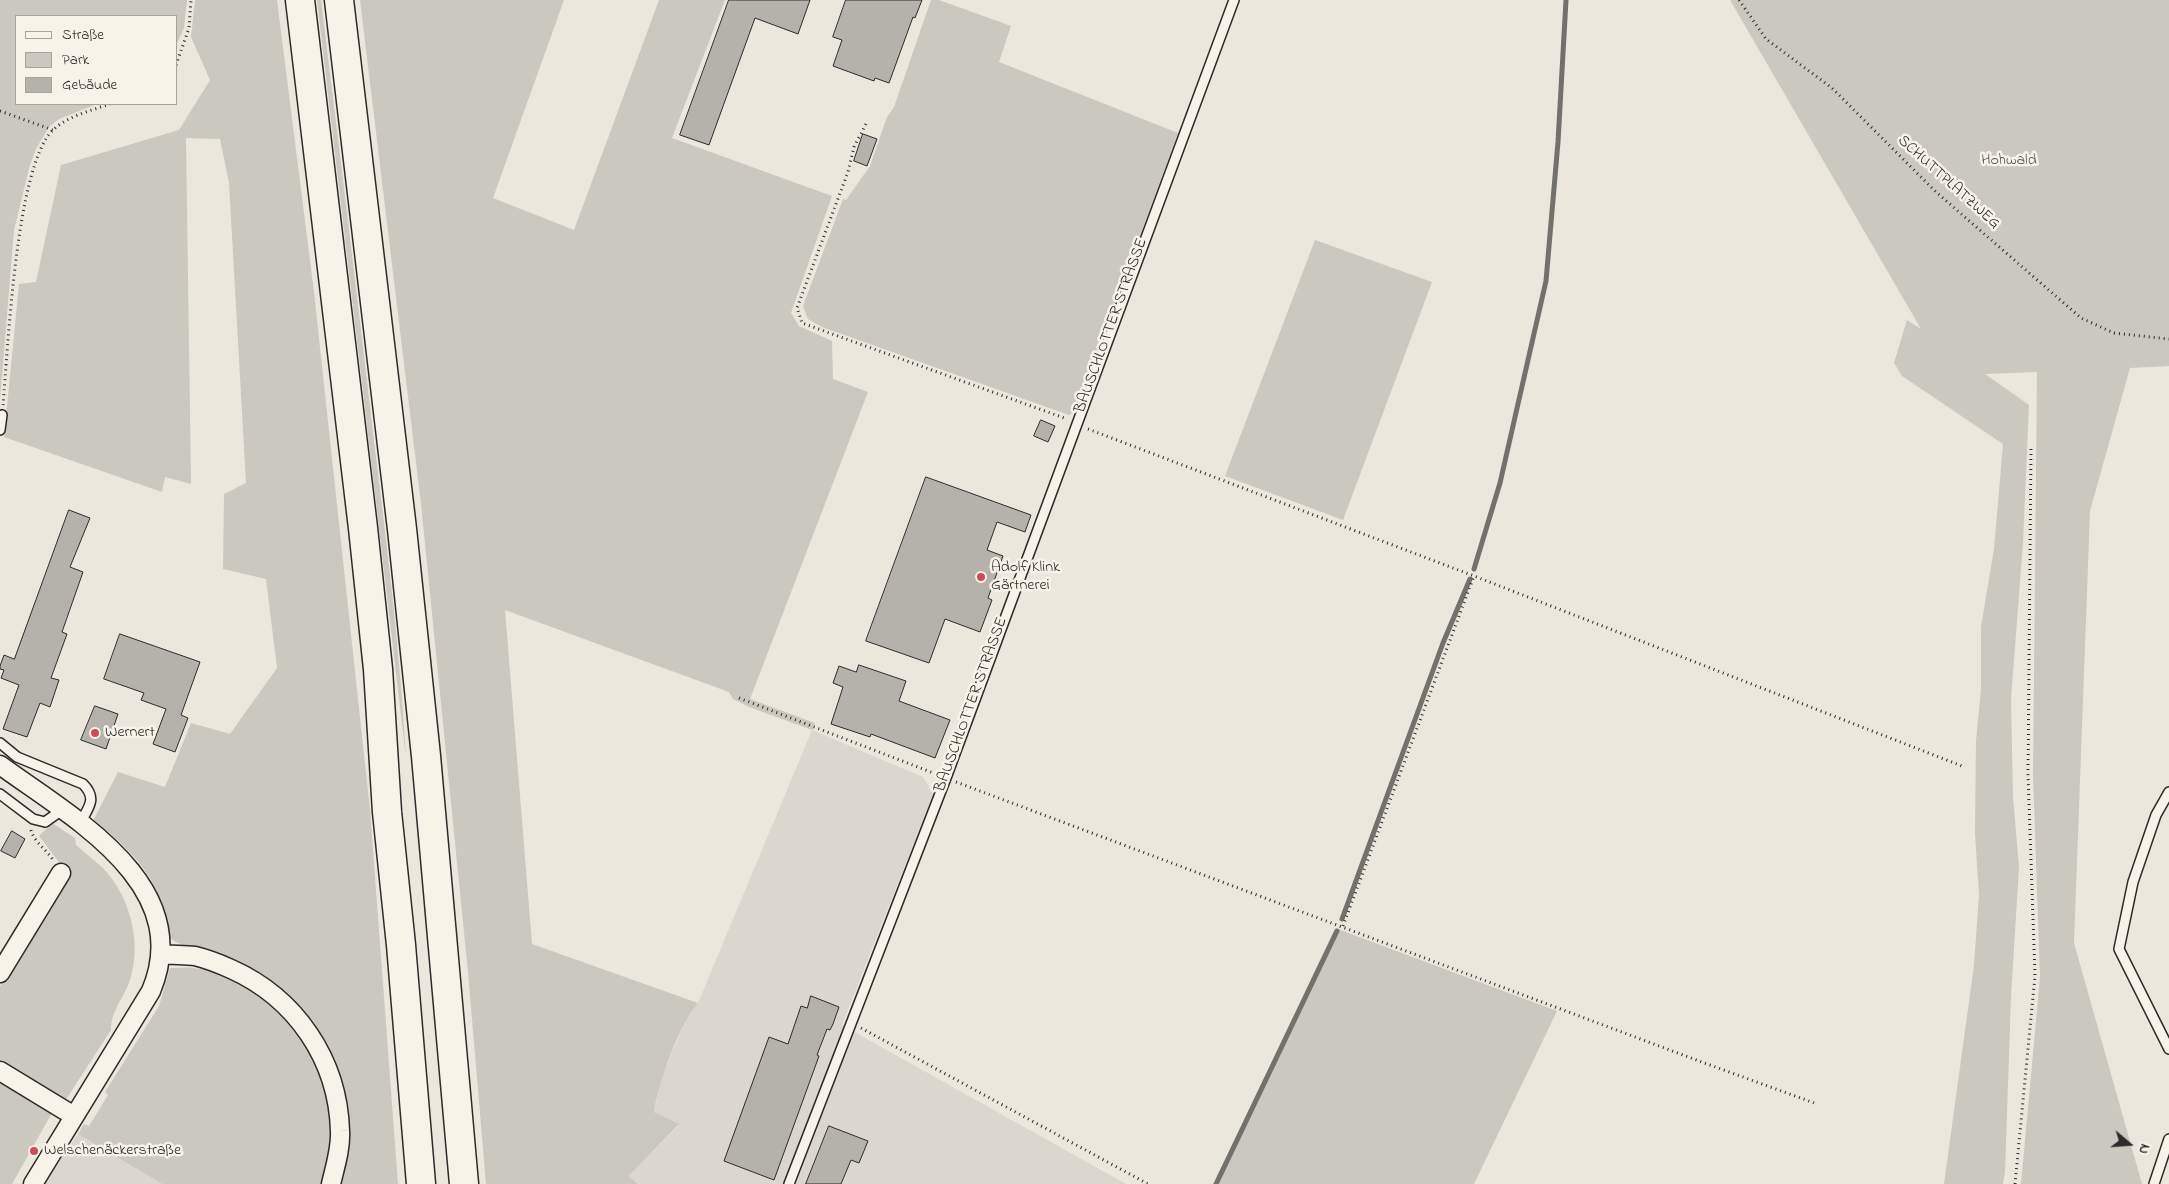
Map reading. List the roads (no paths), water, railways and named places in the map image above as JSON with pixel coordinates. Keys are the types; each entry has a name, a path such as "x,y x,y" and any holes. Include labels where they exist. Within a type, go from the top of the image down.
{"highway":[{"path":"300,0 378,669 387,812 401,945 420,1184"},
{"path":"339,0 403,539 426,756 464,1184"}],"street":[{"path":"0,765 80,823 119,857 142,884 154,909 161,954 160,967 151,991 33,1184"},
{"path":"0,973 61,873"},
{"path":"161,954 196,956 250,978 288,1007 307,1029 322,1057 333,1087 338,1114 340,1140 331,1184"},
{"path":"0,1071 74,1116"}],"lane":[{"name":"BAUSCHLOTTER STRASSE","path":"789,1184 946,778 1076,422 1234,0"},
{"path":"0,430 2,416"},
{"path":"0,743 17,757 83,784 89,790 91,795 90,804 80,823"},
{"path":"2169,792 2156,815 2133,882 2118,949 2169,1050"},
{"path":"0,794 33,819 45,822 62,810"},
{"path":"2154,1184 2169,1139"}],"waterway":[{"path":"1474,569 1500,483 1546,281 1558,142 1566,0"},
{"path":"1342,919 1443,643 1470,579"},
{"path":"1216,1184 1337,931"}],"place":[{"name":"Adolf Klink Gärtnerei","path":"981,577"},
{"name":"Wernert","path":"95,733"},
{"name":"Welschenäckerstraße","path":"34,1151"}],"park label":[{"name":"Hohwald","path":"2009,161"}]}
